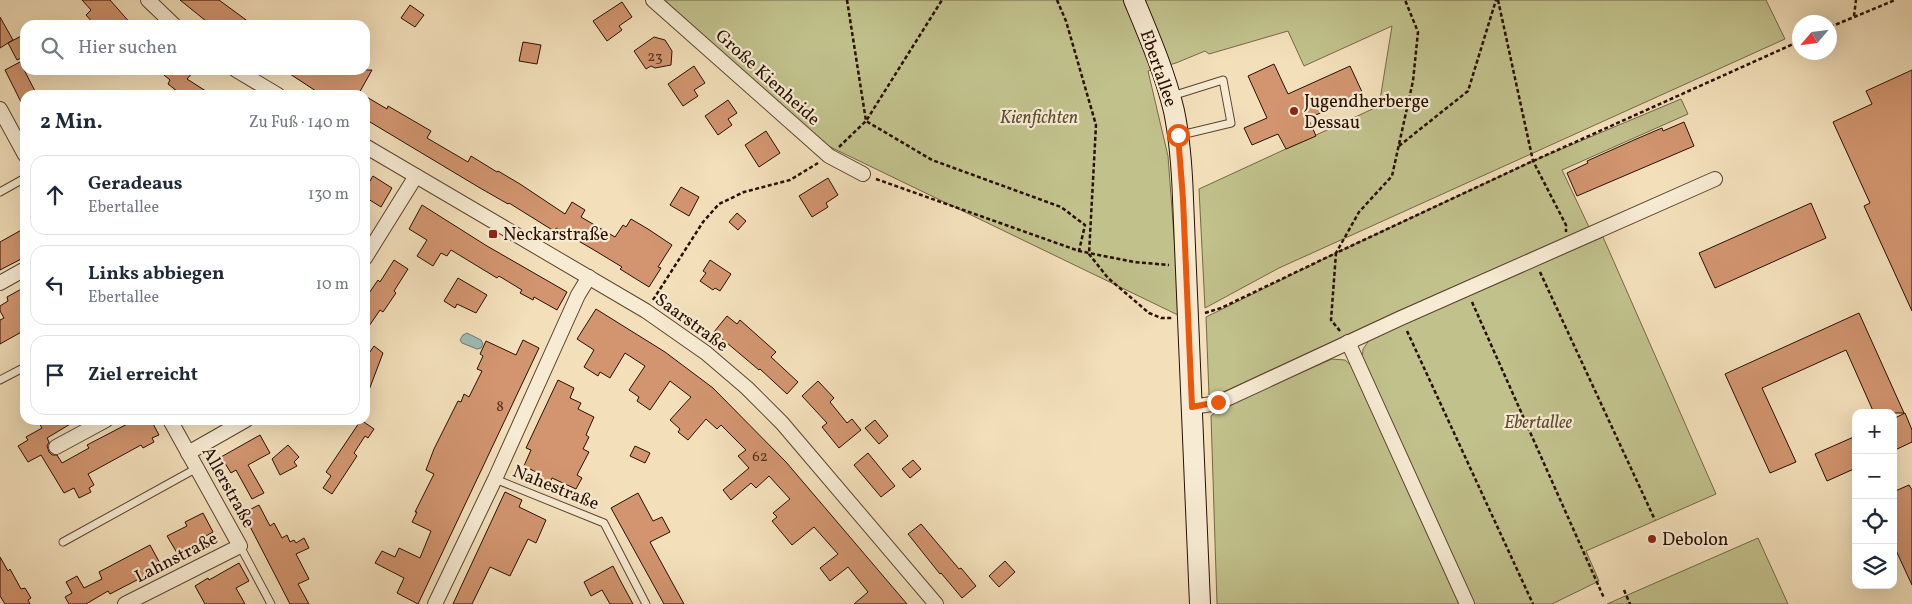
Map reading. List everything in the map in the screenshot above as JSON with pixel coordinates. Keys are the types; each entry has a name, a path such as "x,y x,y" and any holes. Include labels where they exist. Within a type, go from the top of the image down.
{"street":[{"path":"148,0 169,20"},
{"name":"Große Kienheide","path":"653,0 829,156 863,174"},
{"name":"Ebertallee","path":"1134,0 1160,64 1170,96 1182,168 1200,604"},
{"path":"244,75 270,90"},
{"path":"0,109 20,146"},
{"name":"Saarstraße","path":"370,149 589,277 646,312 706,353 768,409 807,450 936,604"},
{"path":"370,250 416,176"},
{"path":"1192,407 1218,402 1401,318 1715,179"},
{"path":"0,283 20,272"},
{"path":"435,604 495,479 578,296 589,277"},
{"path":"1348,342 1467,604"},
{"path":"56,447 97,425"},
{"name":"Allerstraße","path":"173,425 240,546"},
{"path":"188,453 237,425"},
{"name":"Lahnstraße","path":"125,604 240,546"}],"lane":[{"path":"1170,96 1223,80 1231,123 1191,134 1178,135"},
{"path":"0,192 20,181"},
{"path":"0,380 20,370"},
{"path":"63,542 197,468"},
{"name":"Nahestraße","path":"495,479 604,523 646,604"},
{"name":"Lahnstraße","path":"240,546 271,604"}],"path":[{"path":"847,0 866,121"},
{"path":"646,312 703,222 719,204 744,192 790,180 829,156 866,121 942,0"},
{"path":"1057,0 1066,21 1096,125 1089,254 1108,278 1149,312 1161,318 1188,316 1221,308 1532,161 1792,45"},
{"path":"1348,342 1331,320 1336,253 1359,212 1392,176 1413,81 1418,32 1404,0"},
{"path":"1399,146 1468,91 1497,0"},
{"path":"1497,0 1532,161 1566,225 1566,245"},
{"path":"1854,16 1856,0"},
{"path":"1837,24 1895,0"},
{"path":"866,121 932,160 1060,207 1084,225 1079,251"},
{"path":"863,174 1089,254 1134,262 1186,265"},
{"path":"1534,259 1655,520"},
{"path":"1466,289 1604,598"},
{"path":"1401,318 1533,604"},
{"path":"1624,590 1630,604"}],"green space":[{"name":"Kienfichten","path":"659,0 1766,0 1785,39 1279,268 1205,308 1199,189 1379,106 1392,26 1304,66 1288,31 1209,54 1205,51 1176,63 1148,71 1168,156 1180,316 820,142"},
{"path":"1681,99 1688,114 1562,170 1589,227 1398,311 1217,395 1209,395 1206,317 1336,253 1533,161"},
{"name":"Ebertallee","path":"1603,237 1716,494 1586,551 1599,581 1552,604 1473,604 1362,361 1363,349 1370,339"},
{"path":"1332,359 1345,360 1353,367 1460,604 1217,604 1211,416 1221,408"},
{"path":"1758,538 1788,604 1607,604"}],"water":[{"path":"467,333 481,340 483,344 481,348 477,349 462,343 460,340"}],"building":[{"path":"82,0 110,0 128,20 90,20 86,15 91,10"},
{"path":"180,0 219,0 246,20 205,20"},
{"path":"622,2 632,17 619,26 622,30 607,41 593,21"},
{"path":"410,5 424,15 415,27 401,18"},
{"path":"0,17 13,40 0,48"},
{"path":"20,37 20,58 17,60 8,43"},
{"path":"654,37 665,40 672,51 671,65 655,68 651,66 646,69 634,51"},
{"path":"523,42 541,45 537,64 519,61"},
{"path":"20,62 20,75 27,75 34,90 20,90 20,100 5,70"},
{"name":"Jugendherberge Dessau","path":"1274,64 1288,94 1350,66 1363,94 1309,118 1316,136 1286,149 1278,134 1252,145 1244,128 1267,118 1248,76"},
{"path":"694,66 705,83 694,90 698,96 683,106 668,84"},
{"path":"1912,70 1912,311 1864,206 1870,203 1833,122 1872,104 1866,91"},
{"path":"164,75 191,75 187,79 204,90 176,90 168,84 170,80"},
{"path":"292,75 369,75 361,90 314,90"},
{"path":"370,99 387,109 388,106 431,131 427,138 468,162 471,156 520,184 565,214 572,202 585,210 581,217 615,237 623,225 626,227 631,219 672,245 658,267 661,268 649,287 620,269 622,267 594,250 556,228 554,231 509,203 480,188 370,122"},
{"path":"728,100 737,113 728,119 732,125 718,135 705,116"},
{"path":"1684,122 1694,146 1577,196 1567,173 1588,163 1587,161 1634,140 1662,128 1663,131"},
{"path":"766,131 780,153 759,167 745,145"},
{"path":"373,176 392,188 381,207 370,200 370,181"},
{"path":"828,178 838,195 826,203 828,207 812,217 799,196"},
{"path":"681,187 699,197 689,216 670,205"},
{"path":"1811,203 1826,238 1715,288 1699,253"},
{"path":"422,205 487,246 567,292 557,310 534,297 533,300 520,293 522,290 499,276 497,278 451,250 447,256 441,253 433,266 417,256 427,240 409,229"},
{"path":"737,213 746,221 738,230 729,222"},
{"path":"20,231 20,260 0,270 0,242"},
{"path":"394,260 408,269 394,291 396,293 383,312 380,310 370,325 370,292 378,280 380,282"},
{"path":"710,260 731,274 720,291 715,288 713,290 700,281 706,273 703,271"},
{"path":"458,278 487,295 476,313 457,304 455,308 444,301"},
{"path":"20,290 20,333 0,344 0,320 4,318 0,311 0,306 8,301 7,297"},
{"path":"596,309 665,352 713,388 786,462 907,604 854,604 868,592 848,567 830,581 820,568 838,554 814,527 792,545 772,521 777,517 773,513 790,499 769,476 756,488 751,483 731,500 723,490 749,468 738,456 746,450 721,425 717,429 706,419 688,440 678,432 680,429 670,420 691,397 670,381 650,410 637,401 639,397 629,390 645,366 625,353 610,378 600,372 598,376 584,367 594,350 577,339"},
{"path":"1859,313 1904,413 1897,413 1897,409 1872,409 1846,350 1762,388 1796,462 1770,473 1725,374"},
{"path":"727,316 737,324 740,320 776,352 771,357 798,382 787,394 760,369 714,332"},
{"path":"523,340 539,348 418,604 397,593 404,578 375,563 382,551 395,557 399,548 420,558 431,531 412,522 434,474 426,470 434,449 458,401 461,402 464,394 469,397 482,371 477,369 483,356 480,354 486,341 516,355"},
{"path":"374,346 383,353 370,387 370,352"},
{"path":"558,380 574,388 570,398 581,403 578,409 594,417 586,435 589,437 583,449 589,452 577,475 582,478 576,489 552,478 546,491 535,485 540,474 524,466 531,450 526,448"},
{"path":"818,381 834,398 830,402 847,423 852,419 861,430 839,448 822,427 827,423 802,396"},
{"path":"1905,413 1912,430 1912,442 1897,449 1897,417"},
{"path":"875,420 888,436 879,444 865,428"},
{"path":"40,425 69,425 47,438 49,452 52,455 57,455 62,463 89,448 87,445 125,425 154,425 159,435 152,438 154,442 143,448 141,445 88,474 94,485 89,488 91,492 79,498 74,488 64,493 41,455 28,462 18,446 28,440 26,437 42,428"},
{"path":"358,425 368,425 374,429 368,438 365,436 354,453 357,456 332,494 323,488 331,476 326,472"},
{"path":"260,435 270,453 248,465 264,493 252,499 236,470 231,473 221,457"},
{"path":"1852,438 1852,470 1827,481 1815,454"},
{"path":"288,445 299,457 294,462 297,466 280,475 272,459"},
{"path":"635,446 650,453 645,463 630,456"},
{"path":"868,453 895,486 881,497 854,465"},
{"path":"913,460 921,469 910,478 902,469"},
{"path":"1909,485 1912,490 1912,585 1897,553 1897,490"},
{"path":"505,492 522,500 519,507 546,520 536,543 528,539 510,576 490,567 472,604 453,604"},
{"path":"638,493 653,521 662,517 670,532 650,542 684,604 664,604 611,508"},
{"path":"259,505 270,526 274,523 282,538 287,535 290,542 294,540 296,543 304,538 309,548 296,554 309,579 298,584 309,604 290,604 243,513"},
{"path":"203,513 213,532 204,537 206,540 189,548 191,552 180,558 167,536 187,526 185,522"},
{"path":"921,524 976,586 962,598 908,534"},
{"path":"150,545 162,567 110,594 108,591 86,604 69,604 65,597 72,593 66,582 77,576 84,588 102,579 99,572"},
{"path":"0,557 8,571 10,569 21,589 25,588 31,598 28,600 30,604 5,604 0,596"},
{"path":"1005,561 1015,572 999,587 989,576"},
{"path":"239,563 249,581 236,588 245,604 205,604 195,586"},
{"path":"613,566 633,604 610,604 602,590 591,596 584,582"}],"place":[{"name":"Jugendherberge Dessau","path":"1294,111"},
{"name":"Neckarstraße","path":"493,234"},
{"name":"Debolon","path":"1652,539"}],"route":[{"path":"1178,135 1182,168 1192,407 1218,402"}]}
